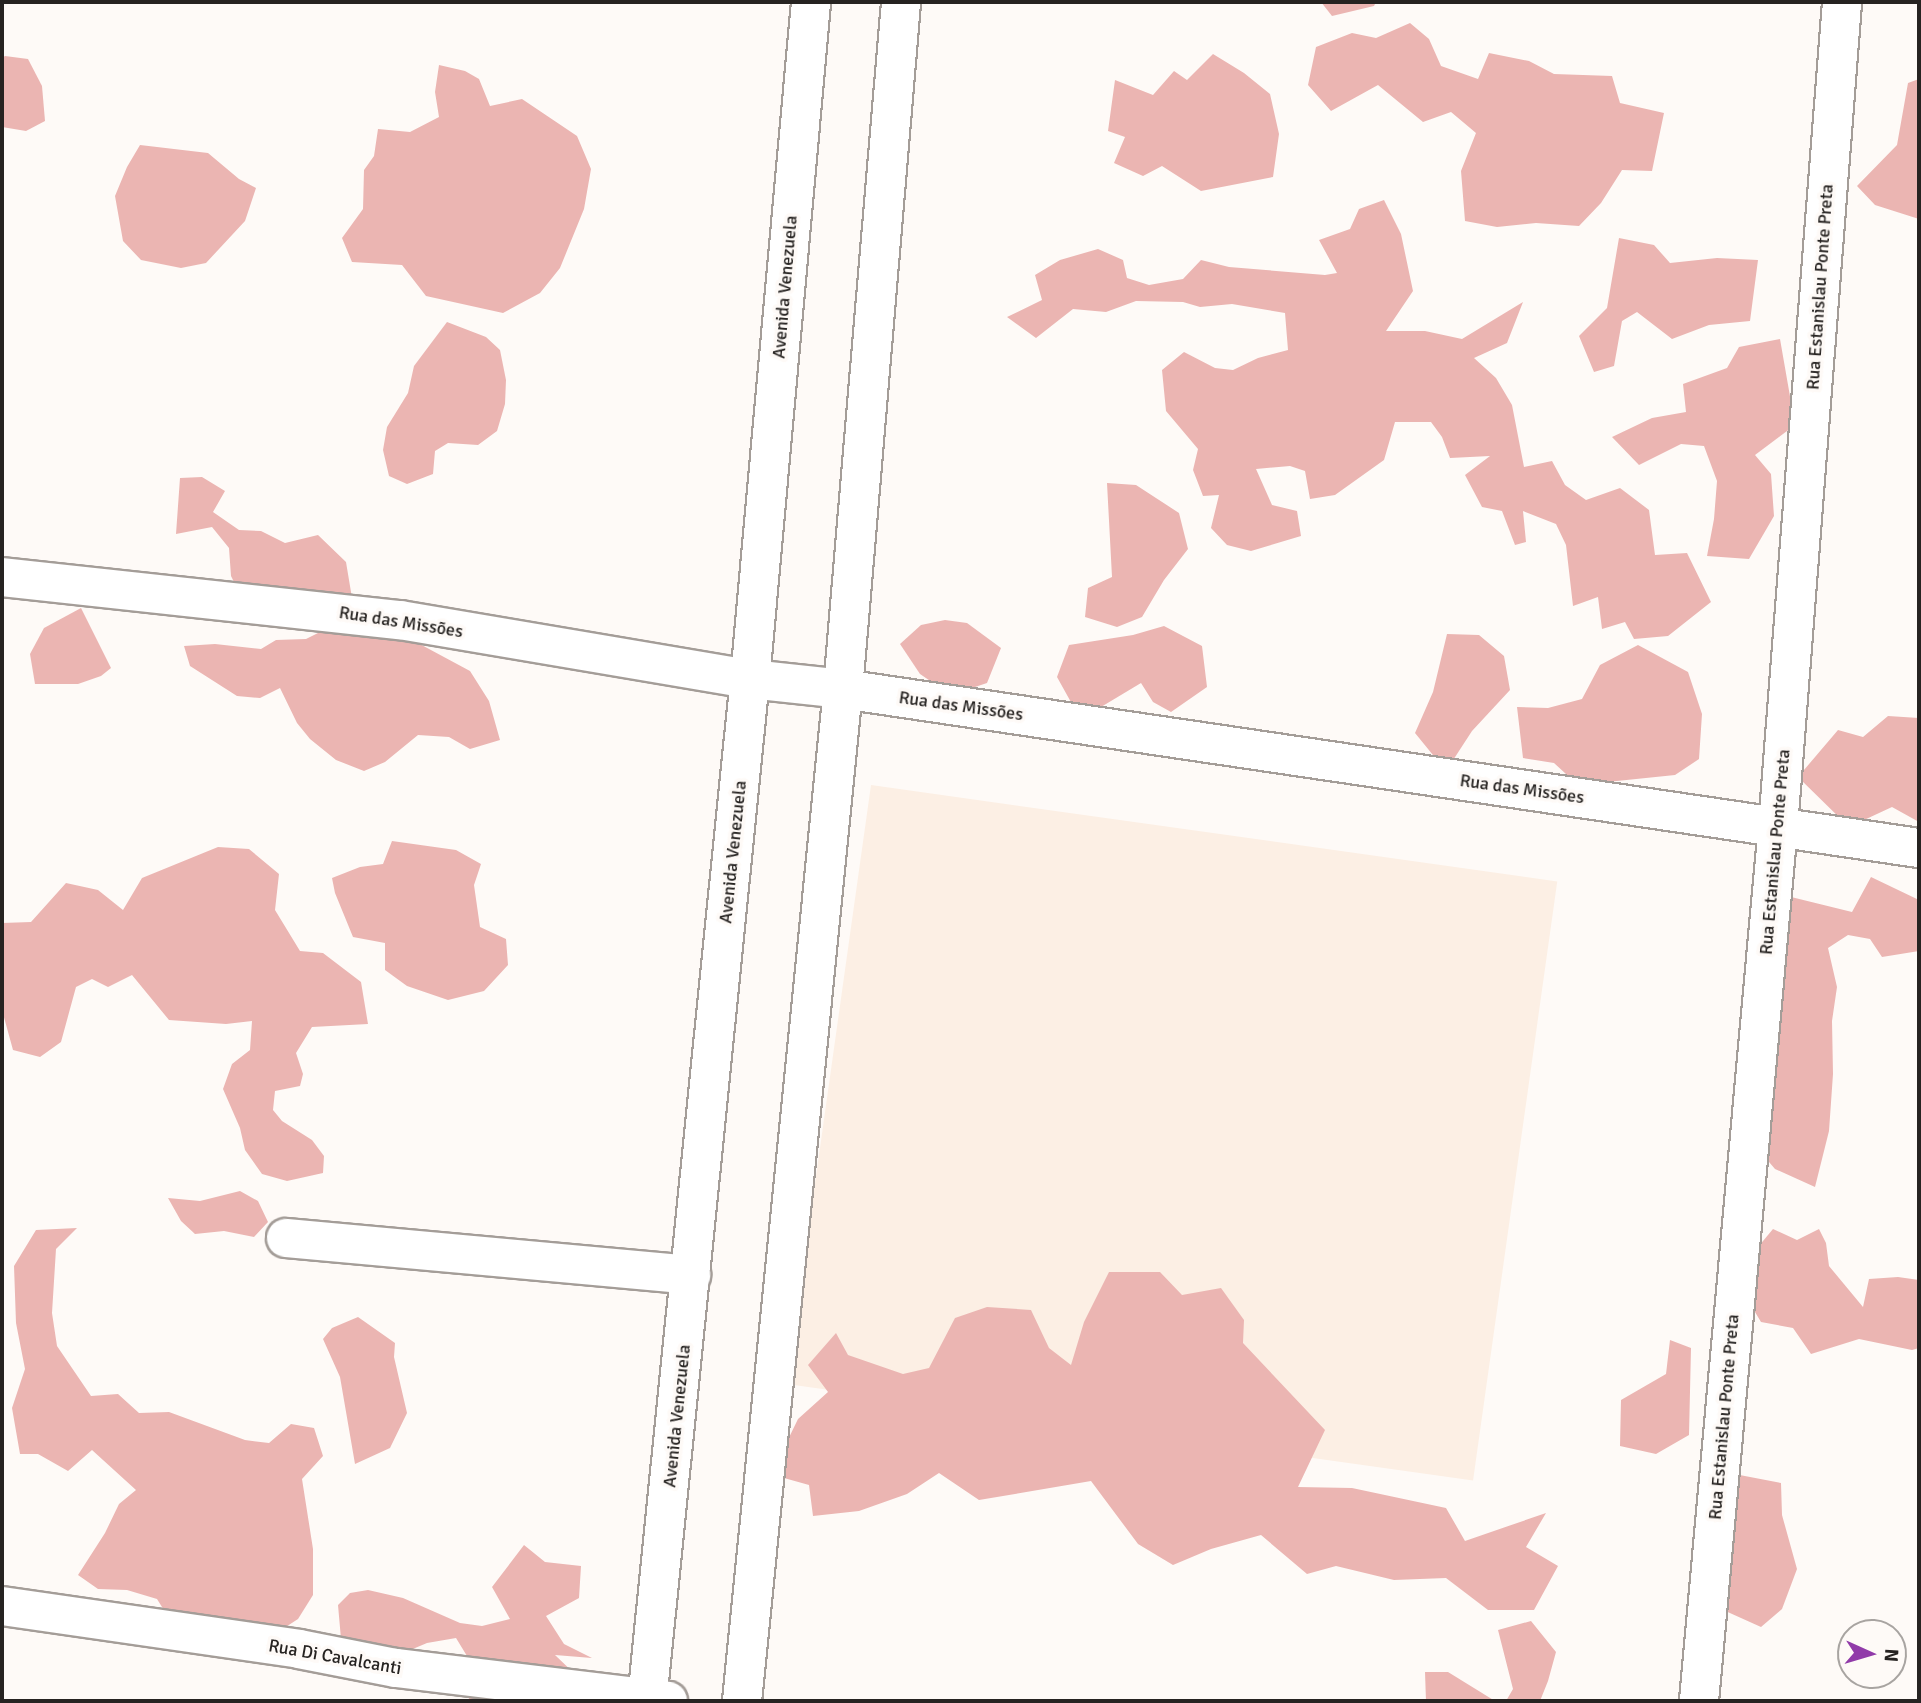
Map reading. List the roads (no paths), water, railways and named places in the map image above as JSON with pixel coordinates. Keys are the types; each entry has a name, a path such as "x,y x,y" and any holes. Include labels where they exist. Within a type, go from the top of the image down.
{"street":[{"name":"Avenida Venezuela","path":"654,1700 691,1275 750,679 811,2"},
{"path":"742,1701 843,689 901,2"},
{"name":"Rua Estanislau Ponte Preta","path":"1699,1701 1778,827 1842,2"},
{"name":"Rua das Missões","path":"2,577 400,620 750,679 843,689 1919,848"},
{"path":"286,1238 691,1275"},
{"name":"Rua Di Cavalcanti","path":"2,1606 299,1649 396,1668 654,1700"}]}
